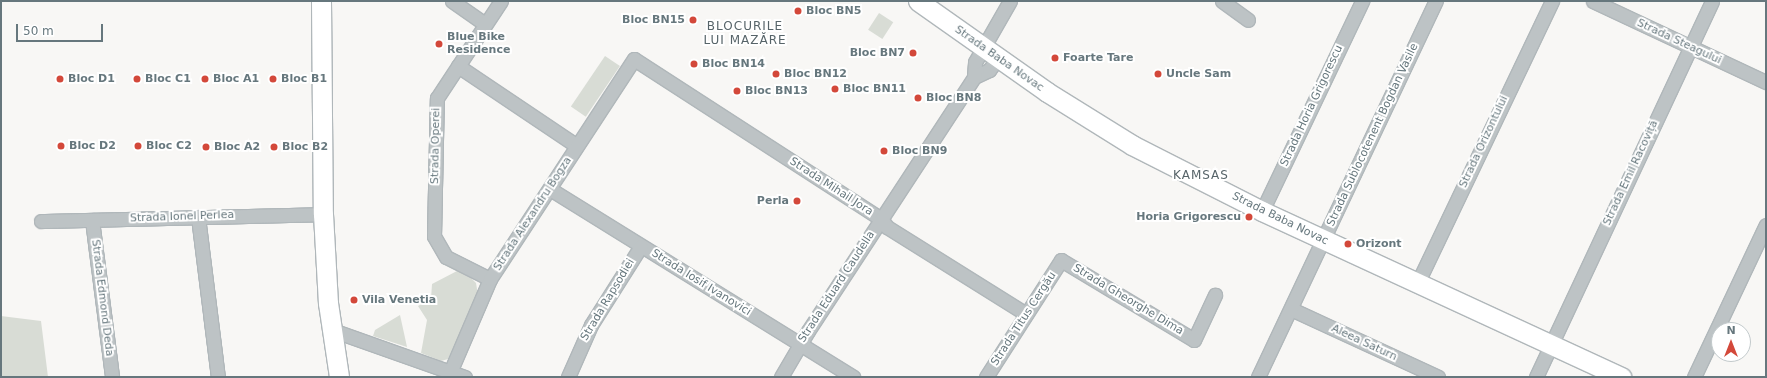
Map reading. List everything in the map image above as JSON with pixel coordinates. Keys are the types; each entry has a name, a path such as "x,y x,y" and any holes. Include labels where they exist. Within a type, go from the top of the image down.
{"main road":[{"path":"321,1 323,214 332,330 339,377"},
{"name":"Strada Baba Novac","path":"918,1 1081,115 1132,145 1262,211 1417,284 1621,377"}],"street":[{"path":"452,1 486,24"},
{"name":"Strada Operei","path":"490,279 446,257 434,236 437,98 501,1"},
{"path":"991,52 1010,1"},
{"path":"1222,1 1248,20"},
{"name":"Strada Horia Grigorescu","path":"1262,211 1362,1"},
{"name":"Strada Sublocotenent Bogdan Vasile","path":"1258,377 1436,1"},
{"name":"Strada Orizontului","path":"1417,284 1552,1"},
{"name":"Strada Steagului","path":"1593,1 1766,82"},
{"name":"Strada Emil Racoviță","path":"1551,345 1712,1"},
{"name":"Strada Eduard Caudella","path":"781,377 799,345 974,77 975,62 991,52"},
{"name":"Strada Eduard Caudella","path":"974,77 989,70 991,52"},
{"name":"Strada Alexandru Bogza","path":"448,374 490,279 634,59"},
{"name":"Strada Mihail Jora","path":"634,59 881,219 887,227 1026,314"},
{"path":"458,66 577,146"},
{"name":"Strada Iosif Ivanovici","path":"550,189 799,345 853,377"},
{"name":"Strada Ionel Perlea","path":"41,221 323,214"},
{"path":"198,217 218,377"},
{"name":"Strada Edmond Deda","path":"92,220 112,377"},
{"path":"1694,377 1766,225"},
{"name":"Strada Rapsodiei","path":"568,377 591,325 641,246"},
{"name":"Strada Titus Cergău","path":"986,377 1061,260"},
{"name":"Strada Gheorghe Dima","path":"1061,260 1194,340 1215,295"},
{"name":"Aleea Saturn","path":"1291,309 1438,377"},
{"path":"332,330 448,374 465,377"},
{"path":"1536,377 1551,345"}],"shaded area":[{"path":"879,13 893,22 882,39 868,30"},
{"path":"605,56 620,66 586,117 571,107"},
{"path":"457,271 468,275 476,283 478,295 448,359 441,361 421,353 427,320 418,306 431,299 432,284"},
{"path":"400,315 407,347 373,336 375,330"},
{"path":"1,316 41,321 48,377 1,377"}],"place":[{"name":"Bloc BN5","path":"798,11"},
{"name":"Bloc BN15","path":"693,20"},
{"name":"Blue Bike Residence","path":"439,44"},
{"name":"Bloc BN7","path":"913,53"},
{"name":"Foarte Tare","path":"1055,58"},
{"name":"Bloc BN14","path":"694,64"},
{"name":"Bloc BN12","path":"776,74"},
{"name":"Uncle Sam","path":"1158,74"},
{"name":"Bloc D1","path":"60,79"},
{"name":"Bloc C1","path":"137,79"},
{"name":"Bloc A1","path":"205,79"},
{"name":"Bloc B1","path":"273,79"},
{"name":"Bloc BN11","path":"835,89"},
{"name":"Bloc BN13","path":"737,91"},
{"name":"Bloc BN8","path":"918,98"},
{"name":"Bloc D2","path":"61,146"},
{"name":"Bloc C2","path":"138,146"},
{"name":"Bloc A2","path":"206,147"},
{"name":"Bloc B2","path":"274,147"},
{"name":"Bloc BN9","path":"884,151"},
{"name":"Perla","path":"797,201"},
{"name":"Horia Grigorescu","path":"1249,217"},
{"name":"Orizont","path":"1348,244"},
{"name":"Vila Venetia","path":"354,300"}],"district":[{"name":"BLOCURILE LUI MAZĂRE","path":"745,34"},
{"name":"KAMSAS","path":"1201,176"}]}
